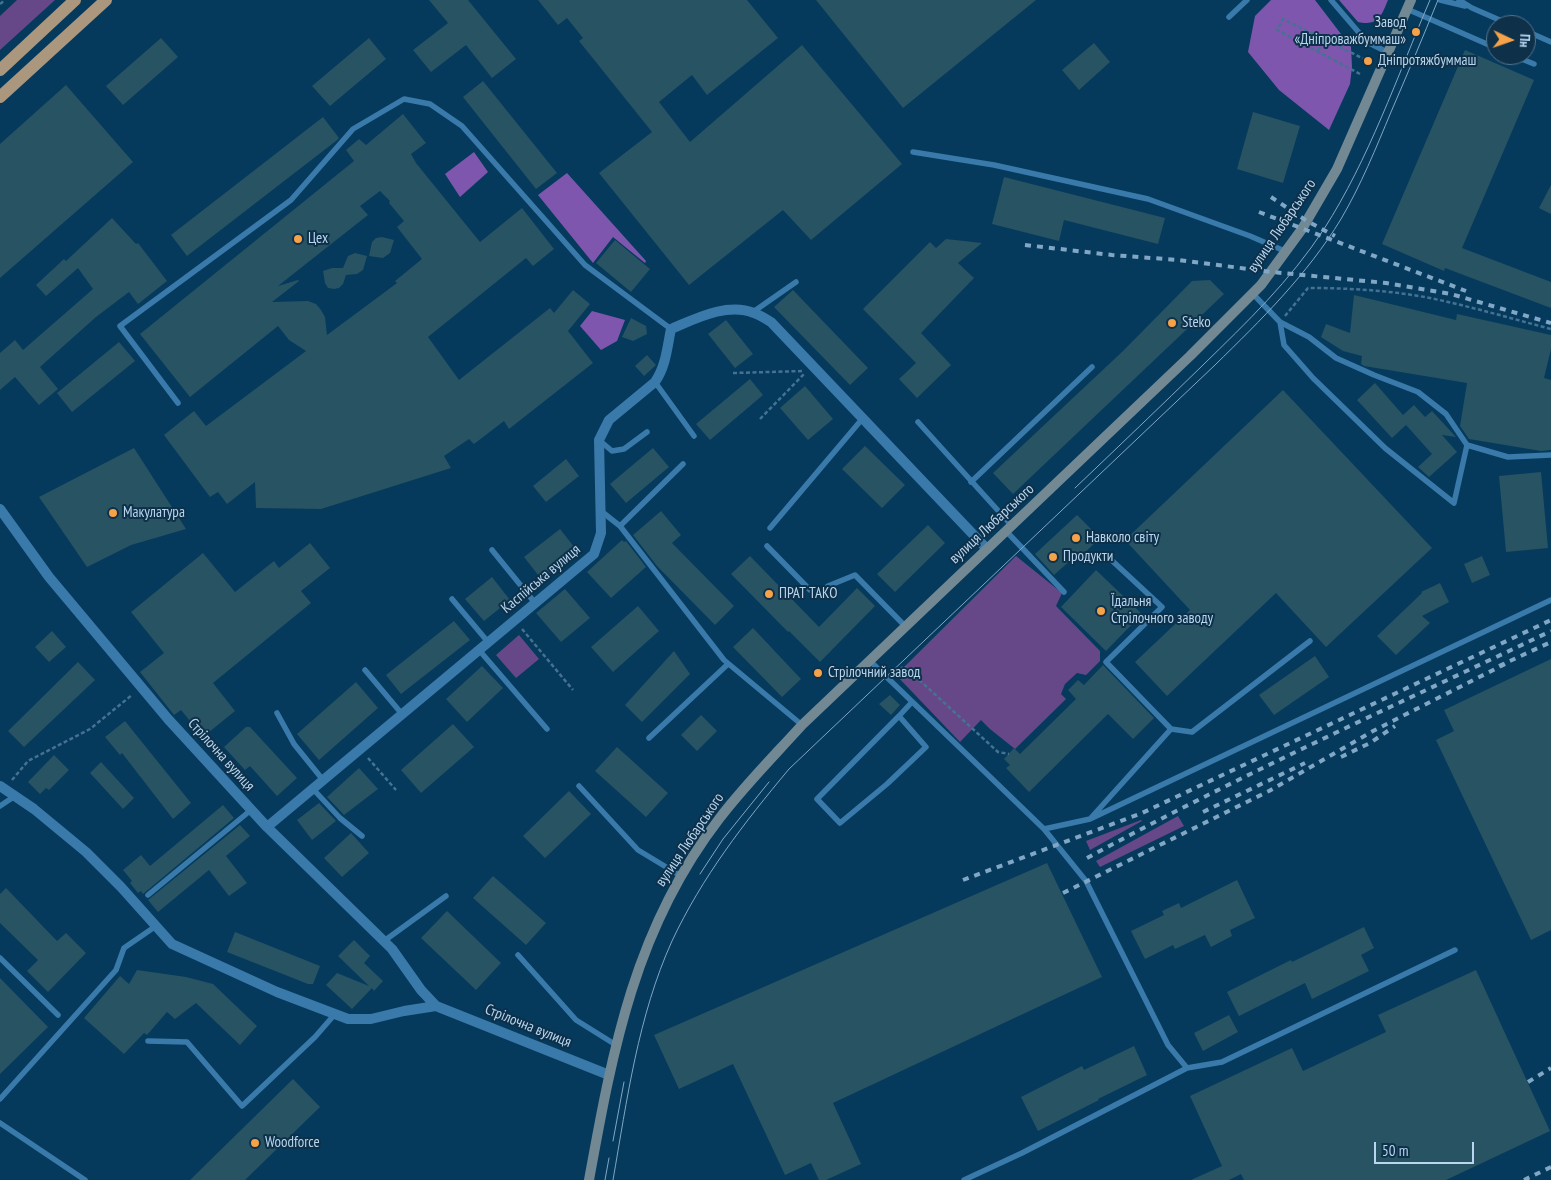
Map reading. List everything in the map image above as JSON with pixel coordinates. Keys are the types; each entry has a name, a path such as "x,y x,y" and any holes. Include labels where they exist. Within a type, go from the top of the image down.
{"main road":[{"path":"0,70 74,0"},
{"path":"0,97 106,0"},
{"name":"вулиця Любарського","path":"589,1180 616,1045 640,962 651,934 681,876 718,820 748,783 802,725 1253,294 1287,252 1322,197 1337,169 1409,4"}],"street":[{"path":"671,329 707,314 736,310 753,312 772,322 988,549"},
{"name":"Каспійська вулиця","path":"267,827 594,554 600,533 601,511 599,440 609,420 655,382 666,360 671,329"},
{"name":"Стрілочна вулиця","path":"0,509 49,577 142,688 267,827 384,941 421,990 436,1006 609,1075"},
{"path":"2,787 34,809 86,852 121,887 172,944 277,992 348,1019 371,1020 404,1011 436,1006"}],"lane":[{"path":"1229,17 1247,0"},
{"path":"1331,0 1366,42 1388,53"},
{"path":"1440,0 1472,8"},
{"path":"1459,0 1488,15"},
{"path":"1409,4 1486,43"},
{"path":"1536,35 1551,42"},
{"path":"178,403 120,326 291,200 353,129 404,99 430,104 462,126 585,265 671,329"},
{"path":"913,152 994,165 1148,199 1287,252"},
{"path":"753,312 796,282"},
{"path":"1253,294 1280,322 1309,337 1336,358 1374,376 1418,392 1446,414 1467,445 1508,458 1551,455"},
{"path":"1280,322 1284,345 1313,378 1385,448 1454,503 1467,445"},
{"path":"971,482 1092,367"},
{"path":"655,382 694,436"},
{"path":"770,528 864,418"},
{"path":"918,422 1064,592"},
{"path":"599,440 612,451 624,449 647,432"},
{"path":"620,526 683,464"},
{"path":"601,511 620,526 728,664 802,725"},
{"path":"767,546 810,590 822,592 828,586 855,576 905,626"},
{"path":"492,550 535,603"},
{"path":"1106,555 1162,608 1106,662 1171,729 1192,732 1310,640"},
{"path":"452,599 488,642"},
{"path":"1044,829 1090,819 1551,600"},
{"path":"479,650 547,729"},
{"path":"869,660 1044,829 1086,881 1168,1046 1187,1068"},
{"path":"649,738 728,664"},
{"path":"365,670 402,714"},
{"path":"898,716 926,747 888,784 840,823 817,800 898,716 912,702"},
{"path":"277,713 294,744 323,780"},
{"path":"1090,819 1171,729"},
{"path":"579,786 638,850 681,876"},
{"path":"313,788 340,818 362,836"},
{"path":"0,806 15,796"},
{"path":"148,895 251,810"},
{"path":"384,941 446,896"},
{"path":"0,1099 116,970 124,948 156,926"},
{"path":"964,1180 1187,1068 1222,1062 1455,950"},
{"path":"518,955 576,1020 616,1045"},
{"path":"0,958 58,1016"},
{"path":"148,1041 187,1042 242,1106 315,1037 335,1014"},
{"path":"0,1123 85,1180"}],"path":[{"path":"0,4 5,0"},
{"path":"1360,74 1277,30 1283,18 1366,60"},
{"path":"1318,51 1324,39"},
{"path":"1280,322 1308,288 1344,288 1394,293 1447,302 1551,329"},
{"path":"733,373 807,371 760,419"},
{"path":"515,620 573,690"},
{"path":"888,680 904,666 998,752 1009,754"},
{"path":"2,787 28,761 90,729 142,688"},
{"path":"361,749 396,790"}],"shaded area":[{"path":"17,0 55,0 0,50 0,16"},
{"path":"1271,0 1315,0 1351,47 1352,67 1350,84 1329,130 1279,90 1248,52 1255,16"},
{"path":"1339,0 1388,0 1378,19 1365,23 1358,22"},
{"path":"474,152 488,172 460,197 445,174"},
{"path":"567,173 646,261 645,263 613,237 593,263 538,195"},
{"path":"592,311 625,320 617,341 601,350 580,326"},
{"path":"1016,556 1062,593 1056,606 1100,651 1100,661 1086,675 1077,673 1065,684 1061,694 1066,699 1015,749 981,720 960,742 896,675"},
{"path":"519,635 539,659 516,678 496,655"},
{"path":"1178,816 1184,826 1100,867 1096,861"},
{"path":"1142,821 1090,850 1086,841"}],"building":[{"path":"429,0 468,0 516,59 492,78 466,45 431,72 413,50 448,23"},
{"path":"538,0 747,0 778,38 707,95 692,75 659,102 690,142 802,45 902,164 811,240 783,210 689,285 599,173 652,132 579,41 583,38 567,18 558,25"},
{"path":"816,0 1036,0 903,108"},
{"path":"161,38 178,57 123,105 106,86"},
{"path":"369,38 386,59 330,106 312,86"},
{"path":"1094,43 1110,62 1079,90 1062,70"},
{"path":"1465,50 1486,59 1486,65 1500,65 1534,80 1462,248 1551,282 1551,308 1445,268 1444,271 1382,244"},
{"path":"483,81 557,173 536,189 463,97"},
{"path":"66,85 133,162 0,278 0,144"},
{"path":"1253,112 1300,126 1283,183 1237,169"},
{"path":"403,114 426,143 411,154 416,163 480,242 522,208 554,249 533,266 526,258 428,337 459,380 550,308 554,313 573,290 590,304 568,331 593,363 509,429 504,421 474,444 469,439 444,456 451,468 321,509 256,508 255,482 227,504 218,492 210,497 164,435 194,411 206,426 306,351 289,340 278,326 190,397 140,334 354,161 346,150 359,139 366,145","holes":["380,191 390,201 389,203 404,221 397,227 422,259 395,281 397,283 327,335 325,317 316,304 308,301 272,302 299,281 278,286 368,215 360,206"]},
{"path":"323,117 339,138 187,256 171,235"},
{"path":"1004,177 1165,218 1158,244 1064,220 1059,241 992,224"},
{"path":"1551,185 1551,214 1539,208"},
{"path":"112,218 136,244 138,243 167,281 138,304 129,292 96,317 40,367 58,389 39,405 15,377 0,390 0,353 15,340 23,350 93,289 78,268 46,296 36,285 64,259 66,261"},
{"path":"382,237 394,240 390,253 383,258 369,256 372,242 376,238"},
{"path":"946,239 982,243 958,263 974,278 921,333 951,365 917,398 899,379 916,363 863,309 930,242 936,248"},
{"path":"615,240 650,269 631,292 596,263"},
{"path":"355,253 367,256 363,270 357,274 346,275 343,284 339,288 328,288 323,271 332,268 343,268 348,256"},
{"path":"1210,280 1224,294 1013,494 993,473 1123,351 1192,281"},
{"path":"793,290 868,368 850,385 774,307"},
{"path":"1354,295 1456,320 1457,314 1551,335 1551,349 1544,378 1551,380 1551,450 1541,451 1469,439 1460,426 1467,383 1364,366 1361,364 1362,356 1343,351 1321,337 1326,324 1350,333"},
{"path":"631,318 646,326 647,334 633,341 622,337"},
{"path":"726,320 753,354 735,368 708,334"},
{"path":"119,342 135,361 72,412 57,393"},
{"path":"647,355 656,365 644,376 635,366"},
{"path":"750,379 763,395 710,440 696,424"},
{"path":"1375,383 1403,415 1414,405 1425,417 1432,411 1456,437 1442,435 1457,452 1429,477 1418,467 1432,454 1406,425 1392,438 1357,400"},
{"path":"805,386 833,419 808,440 780,408"},
{"path":"1283,390 1432,548 1326,647 1276,593 1167,696 1135,662 1190,610 1125,540"},
{"path":"865,446 905,485 882,508 842,469"},
{"name":"Макулатура","path":"134,448 186,529 131,545 87,567 39,497"},
{"path":"653,448 669,467 626,503 610,484"},
{"path":"566,459 579,476 546,502 533,486"},
{"path":"1541,472 1548,548 1506,552 1499,476"},
{"path":"661,511 681,535 672,543 734,606 715,625 657,566 633,535"},
{"name":"Навколо світу","path":"1077,515 1100,538 1075,562 1072,559 1054,575 1035,554"},
{"path":"928,525 945,543 895,592 877,574"},
{"path":"560,529 578,552 542,580 524,557"},
{"path":"622,540 626,541 646,567 611,598 587,572"},
{"path":"310,543 330,568 301,591 311,603 213,683 235,711 203,737 181,710 174,715 140,672 164,653 131,612 203,553 235,592 274,561 279,568"},
{"path":"750,556 819,627 857,588 875,606 820,662 731,574"},
{"path":"1482,556 1490,575 1472,583 1464,564"},
{"name":"Їдальня Стрілочного заводу","path":"1096,570 1142,614 1106,651 1061,607"},
{"path":"492,577 510,600 484,621 465,599"},
{"path":"1440,583 1449,602 1422,616 1430,623 1396,655 1377,636 1421,592"},
{"path":"565,589 590,618 561,642 536,613"},
{"path":"638,606 659,631 613,672 591,647"},
{"path":"454,621 470,640 401,694 386,675"},
{"path":"753,628 801,679 782,697 733,647"},
{"path":"52,631 66,647 49,662 35,647"},
{"path":"674,651 690,674 642,722 625,705"},
{"path":"1315,656 1329,677 1274,715 1259,695"},
{"path":"1551,659 1551,930 1531,940 1436,740 1454,731 1444,710"},
{"path":"78,662 95,680 24,747 8,731"},
{"path":"1103,665 1154,718 1133,739 1108,714 1029,792 1006,768 1010,765 1004,759 1014,748 1020,754 1076,699 1068,690 1078,680 1084,685"},
{"path":"482,666 503,688 467,722 446,699"},
{"path":"356,682 378,708 319,760 297,734"},
{"path":"890,695 900,705 891,715 879,704"},
{"path":"701,715 717,731 697,751 681,735"},
{"path":"125,721 191,803 173,819 122,753 120,755 105,737"},
{"path":"453,724 474,747 421,793 401,770"},
{"path":"246,727 250,727 297,778 277,796 250,766 245,770 224,747"},
{"path":"617,747 668,793 646,817 595,771"},
{"path":"54,755 69,770 49,790 46,788 40,794 28,782"},
{"path":"101,762 134,798 123,809 90,773"},
{"path":"359,768 378,789 344,815 327,797"},
{"path":"569,791 591,814 545,858 523,836"},
{"path":"319,803 336,821 312,840 297,820"},
{"path":"223,805 234,818 143,894 141,891 138,893 130,883 132,881 123,870 141,855 150,866"},
{"path":"240,825 250,836 226,856 247,883 229,896 209,870 158,912 148,900"},
{"path":"351,833 369,853 342,877 324,858"},
{"path":"1047,863 1102,977 833,1103 861,1164 826,1180 819,1180 811,1163 785,1175 733,1064 679,1089 654,1035"},
{"path":"493,876 546,923 526,945 473,898"},
{"path":"1237,880 1255,918 1230,930 1232,936 1211,947 1205,935 1175,949 1173,945 1145,959 1131,931 1164,915 1162,911 1179,903 1181,908"},
{"path":"6,888 57,941 66,933 86,953 48,992 27,971 38,960 0,923 0,894"},
{"path":"447,911 501,963 476,990 421,938"},
{"path":"1364,927 1374,948 1361,955 1369,971 1312,999 1305,983 1239,1016 1227,992"},
{"path":"235,932 320,966 313,984 308,984 227,952"},
{"path":"354,940 370,956 364,963 383,981 374,991 372,988 352,1009 326,985 337,973 369,986 338,956"},
{"path":"137,970 186,977 213,984 257,1026 240,1045 196,1003 175,1019 167,1012 147,1035 144,1033 124,1054 84,1018 120,976 129,984"},
{"path":"1476,970 1550,1131 1446,1180 1244,1180 1241,1174 1229,1180 1191,1180 1222,1166 1190,1096 1292,1048 1303,1071 1386,1032 1378,1015"},
{"path":"0,978 48,1027 0,1074"},
{"path":"1229,1015 1238,1032 1203,1051 1194,1033"},
{"path":"1134,1046 1147,1075 1038,1131 1021,1097 1082,1066 1084,1070"},
{"name":"Woodforce","path":"293,1079 320,1107 245,1180 190,1180"}],"tram line":[{"path":"1075,488 1252,317 1311,248 1340,202 1369,146 1430,0"},
{"path":"613,1180 635,1059 650,999 672,941 684,917 725,851 789,769 1215,365 1266,314 1298,278 1328,240 1355,193 1374,153 1438,0"},
{"path":"700,874 723,839 769,782"},
{"path":"613,1141 624,1082"},
{"path":"605,1180 609,1158"}],"railway":[{"path":"1271,197 1307,221 1335,236"},
{"path":"1259,212 1466,291"},
{"path":"1025,245 1386,283 1451,294 1551,323"},
{"path":"963,880 1142,813 1551,620"},
{"path":"1087,858 1201,798 1551,631"},
{"path":"1499,666 1551,642"},
{"path":"1063,893 1269,791 1373,731 1505,664"},
{"path":"1341,757 1370,743 1395,726"},
{"path":"1203,812 1305,763"},
{"path":"1528,1082 1551,1068"},
{"path":"1524,1180 1551,1167"}],"place":[{"name":"Завод «Дніпроважбуммаш»","path":"1416,32"},
{"name":"Дніпротяжбуммаш","path":"1368,61"},
{"name":"Цех","path":"298,239"},
{"name":"Steko","path":"1172,323"},
{"name":"Макулатура","path":"113,513"},
{"name":"Навколо світу","path":"1076,538"},
{"name":"Продукти","path":"1053,557"},
{"name":"ПРАТ ТАКО","path":"769,594"},
{"name":"Їдальня Стрілочного заводу","path":"1101,611"},
{"name":"Стрілочний завод","path":"818,673"},
{"name":"Woodforce","path":"255,1143"}]}
